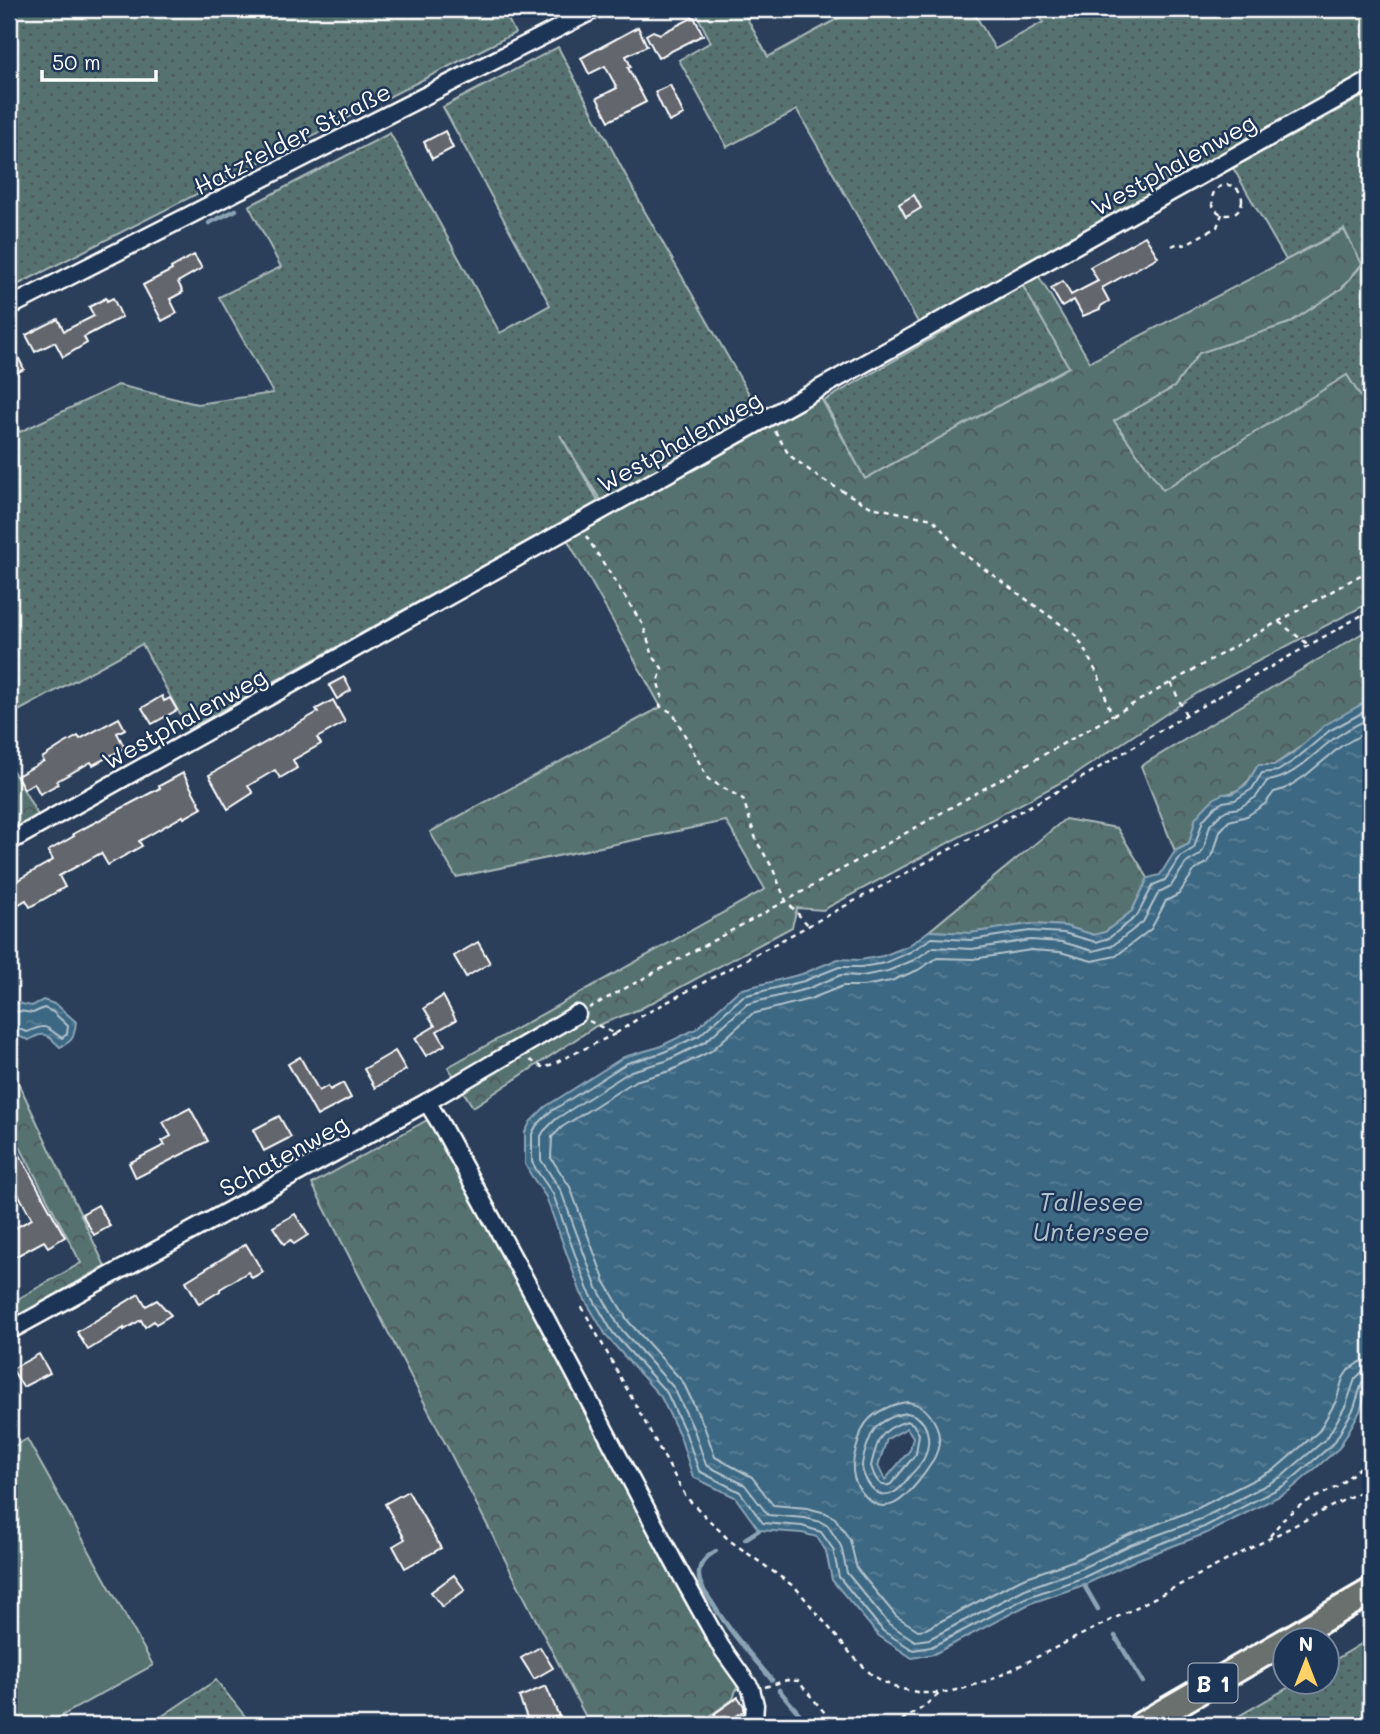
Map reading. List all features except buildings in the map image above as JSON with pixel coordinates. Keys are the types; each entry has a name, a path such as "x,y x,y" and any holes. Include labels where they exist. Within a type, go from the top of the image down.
{"highway":[{"name":"B 1","path":"1311,1626 1371,1591"},
{"name":"B 1","path":"1142,1725 1272,1649"}],"street":[{"name":"Hatzfelder Straße","path":"9,307 596,9"},
{"name":"Westphalenweg","path":"9,842 1371,80"},
{"name":"Schatenweg","path":"9,1331 427,1102 577,1014"},
{"path":"427,1102 535,1298 674,1562 721,1647 751,1689 755,1705 754,1718 744,1725"}],"path":[{"path":"1220,186 1237,188 1241,205 1233,214 1222,214 1213,206 1212,195 1220,186"},
{"path":"1172,246 1178,243 1184,245 1217,227 1222,214"},
{"path":"770,416 776,435 789,455 821,479 871,507 933,519 961,552 1077,636 1099,677 1112,716"},
{"path":"578,524 643,625 653,656 662,668 657,683 662,696 660,706 673,713 708,779 743,799 757,842 772,867 786,901 809,926"},
{"path":"577,1014 786,901 1371,569"},
{"path":"544,1068 615,1034 645,1014 1080,779 1186,715 1371,610"},
{"path":"1279,622 1309,645"},
{"path":"1171,683 1186,715"},
{"path":"577,1014 615,1034"},
{"path":"582,1307 686,1497 729,1540 796,1588 851,1654 872,1675 892,1687 921,1693 940,1693 995,1678 1371,1486"},
{"path":"1268,1539 1283,1518 1302,1504 1337,1486 1371,1458"},
{"path":"751,1689 763,1688 787,1679 798,1681 838,1725"},
{"path":"893,1725 918,1711 940,1693"}],"green space":[{"path":"19,9 503,9 515,33 9,289 9,14"},
{"path":"694,9 742,9 768,57 855,9 972,9 995,49 1043,22 1036,9 1371,9 1371,72 919,324 797,110 727,147 679,60 711,42"},
{"path":"558,47 644,210 760,413 601,501 560,435 599,502 188,729 142,644 9,716 9,426 14,423 20,432 118,385 197,404 273,393 219,297 281,267 249,206 390,133 500,333 550,305 443,107"},
{"path":"1371,92 1371,413 1347,376 1163,490 1114,421 1174,387 1199,353 1289,323 1342,288 1362,265 1344,229 1286,260 1232,166"},
{"path":"1344,230 1362,264 1342,288 1289,323 1199,353 1174,387 1114,421 1163,490 1347,375 1371,413 1371,602 1199,692 1071,777 823,910 797,908 792,927 640,1009 596,1026 473,1107 448,1067 765,889 726,821 456,877 430,832 661,707 567,539 821,398 865,479 1069,367 1019,279 1035,270 1090,362"},
{"path":"1023,286 1069,367 865,479 824,401"},
{"path":"1371,628 1371,700 1274,765 1258,765 1244,786 1234,792 1222,794 1196,817 1189,844 1175,851 1141,766"},
{"path":"9,764 39,817 9,833"},
{"path":"1065,819 1117,828 1148,878 1132,911 1105,932 1094,935 1065,926 1030,924 970,933 929,931"},
{"path":"9,1063 105,1266 9,1321 9,1304 81,1263 9,1126"},
{"path":"429,1119 738,1684 733,1699 711,1715 714,1721 707,1725 590,1725 312,1184"},
{"path":"27,1439 153,1665 45,1725 9,1725 9,1449"},
{"path":"1371,1638 1371,1725 1223,1725 1274,1696 1342,1696 1342,1656"},
{"path":"216,1680 252,1725 149,1725"}],"water":[{"name":"Tallesee Untersee","path":"1371,700 1371,1383 1360,1411 1339,1448 1289,1491 1207,1533 1136,1560 1084,1585 1031,1603 934,1654 912,1658 879,1636 832,1580 826,1551 817,1537 802,1533 759,1530 735,1497 693,1477 680,1436 661,1397 607,1337 581,1293 546,1197 525,1164 525,1132 531,1121 545,1107 624,1057 659,1047 696,1029 739,990 802,974 838,959 860,960 883,956 908,946 929,931 970,933 1030,924 1065,926 1094,935 1105,932 1132,911 1148,878 1160,875 1175,851 1189,844 1196,817 1212,800 1222,794 1232,794 1247,784 1258,765 1274,765 1292,754 1325,725","holes":["907,1428 913,1437 910,1450 885,1480 878,1466 887,1439"]},
{"path":"43,1000 57,1005 76,1022 72,1038 60,1047 46,1035 29,1040 17,1036 11,1030 9,1009 17,1003 32,1006"}],"waterway":[{"path":"209,223 236,210"},
{"path":"745,1539 759,1530"},
{"path":"716,1551 706,1558 700,1568 701,1586 732,1632 772,1680"},
{"path":"1084,1585 1098,1609"},
{"path":"1115,1636 1143,1682"},
{"path":"779,1690 809,1725"}]}
